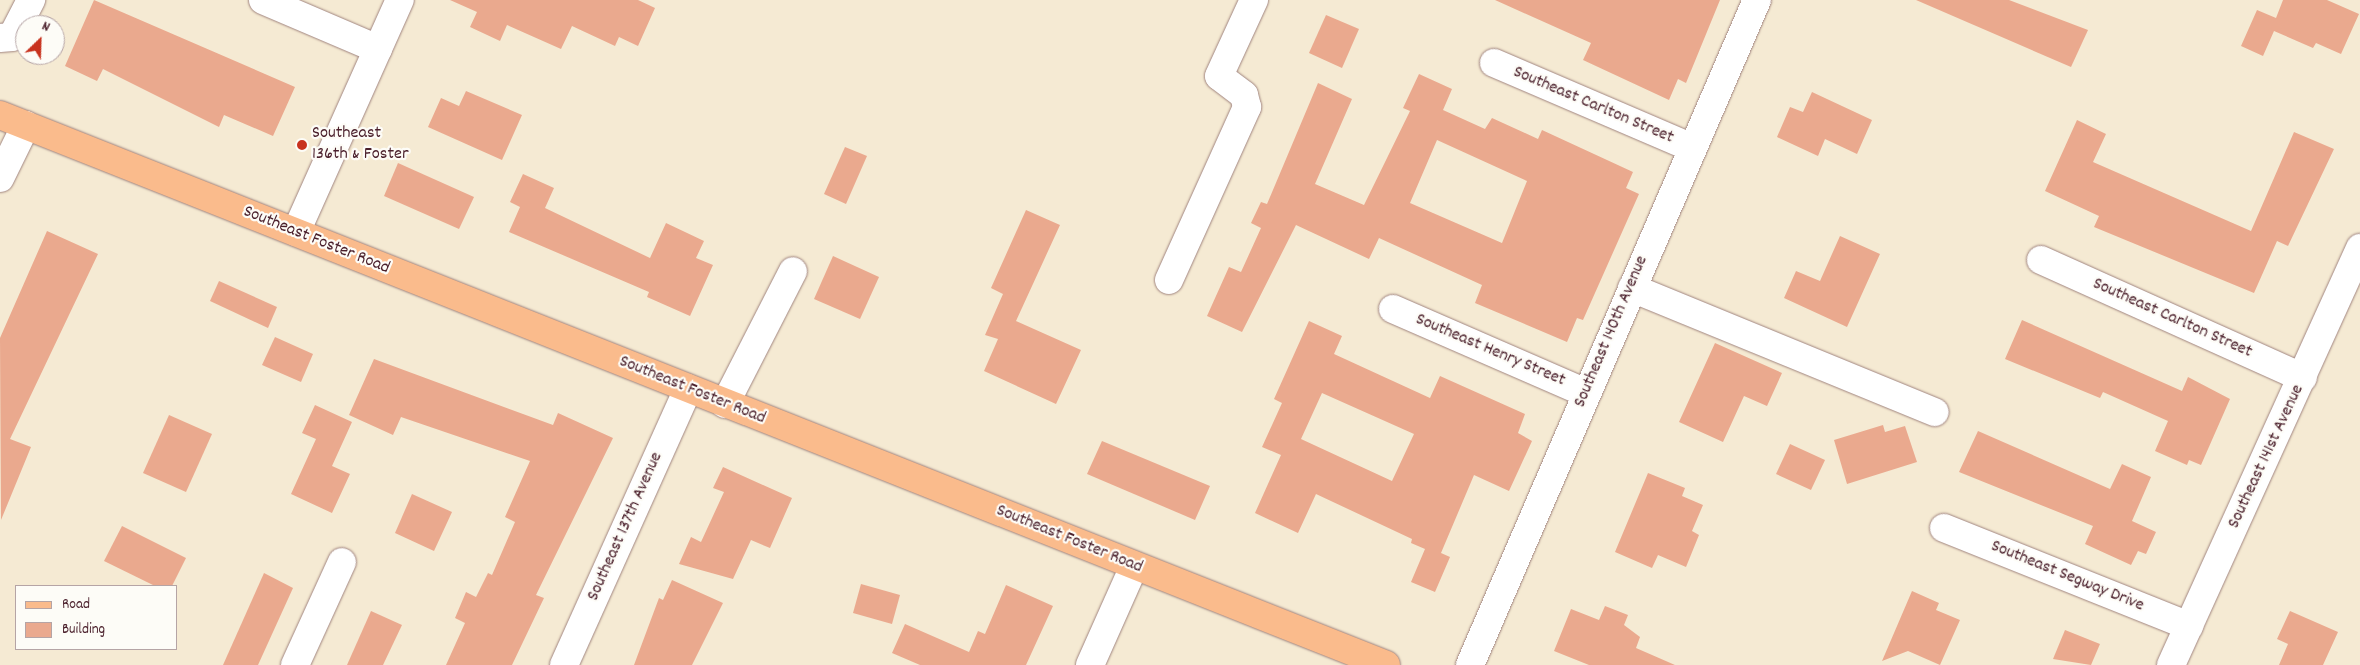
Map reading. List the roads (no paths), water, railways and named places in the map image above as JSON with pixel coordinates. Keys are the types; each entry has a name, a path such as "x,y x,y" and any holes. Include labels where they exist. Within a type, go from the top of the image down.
{"main road":[{"name":"Southeast Foster Road","path":"0,115 1386,665"}],"street":[{"path":"0,38 12,37 31,0"},
{"path":"263,0 378,49"},
{"path":"296,232 400,0"},
{"path":"1169,280 1247,107 1244,95 1219,76 1254,0"},
{"name":"Southeast 140th Avenue","path":"1470,665 1757,0"},
{"name":"Southeast Carlton Street","path":"1494,63 1692,148"},
{"path":"0,178 26,125"},
{"name":"Southeast 141st Avenue","path":"2171,665 2303,378 2360,248"},
{"name":"Southeast Carlton Street","path":"2041,260 2303,378"},
{"path":"725,404 792,271"},
{"path":"1632,288 1935,412"},
{"name":"Southeast Henry Street","path":"1394,310 1586,393"},
{"name":"Southeast 137th Avenue","path":"564,665 688,389"},
{"name":"Southeast Segway Drive","path":"1944,528 2189,626"},
{"path":"295,665 342,562"},
{"path":"1090,665 1134,566"}],"place":[{"name":"Southeast 136th & Foster","path":"302,145"}]}
